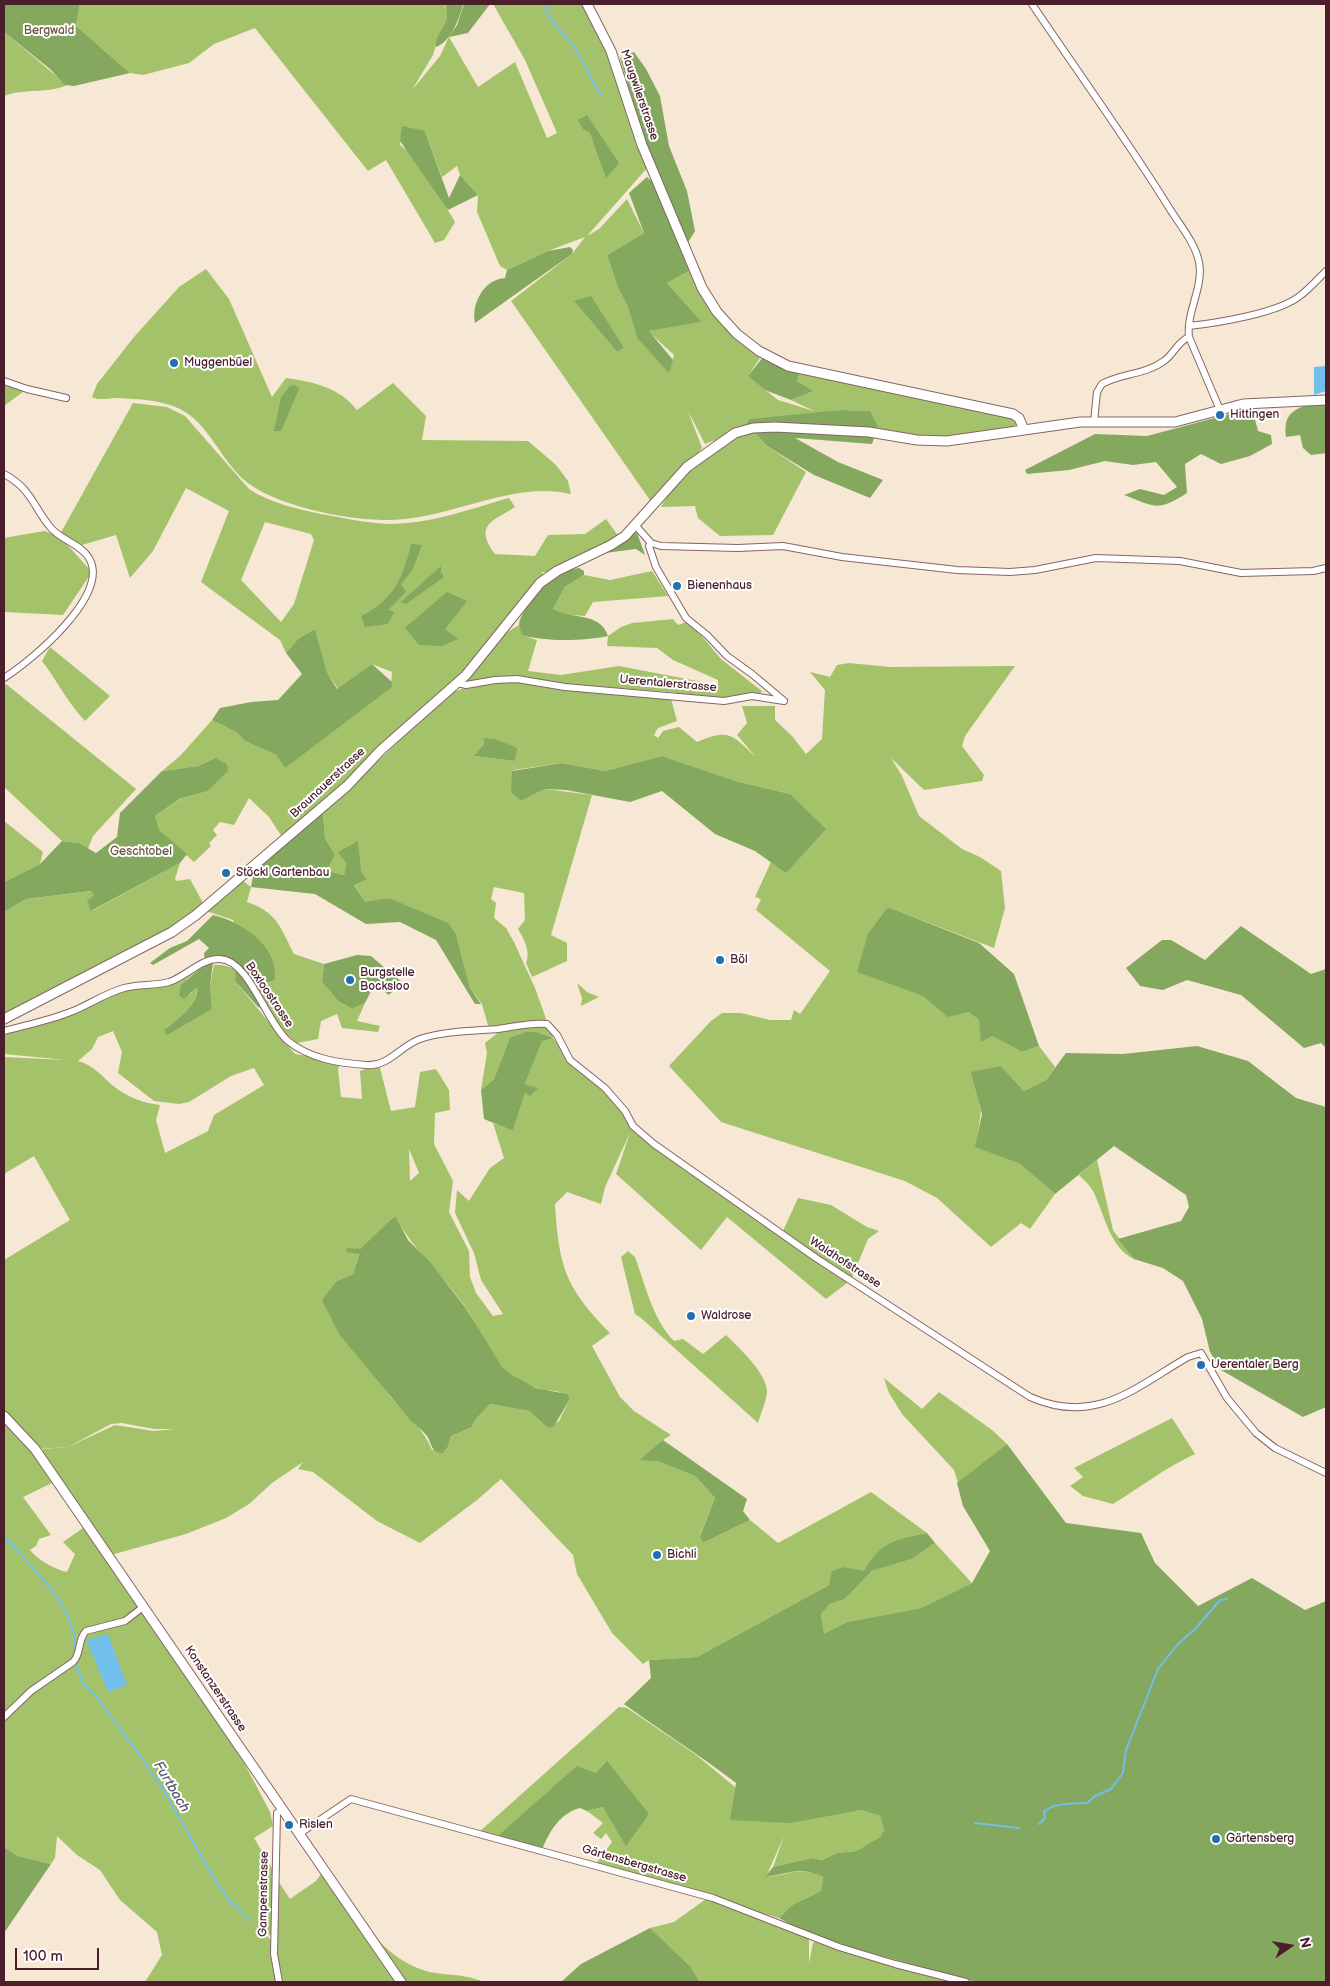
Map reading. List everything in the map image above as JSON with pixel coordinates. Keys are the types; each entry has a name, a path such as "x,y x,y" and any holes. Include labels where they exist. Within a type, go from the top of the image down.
{"street":[{"name":"Maugwilerstrasse","path":"587,4 614,57 634,123 702,288 727,324 753,347 773,359 809,372 964,402 1013,414 1019,418 1024,430"},
{"path":"1032,4 1196,250 1200,273 1189,326 1189,337 1220,410"},
{"path":"1189,326 1244,316 1286,303 1300,296 1326,271"},
{"path":"1094,422 1097,392 1102,384 1155,366 1170,357 1182,341 1189,337"},
{"path":"4,381 27,389 66,398"},
{"name":"Braunauerstrasse","path":"4,1019 172,932 196,915 346,786 381,750 458,683 479,662 540,583 560,569 616,542 636,526 687,467 728,436 742,430 764,427 869,432 937,441 1094,422 1174,422 1252,403 1326,400"},
{"path":"4,474 29,494 55,533 87,554 92,572 88,592 74,614 22,666 4,678"},
{"path":"636,526 651,543 665,547 783,546 836,556 957,570 1035,570 1096,558 1180,561 1241,574 1326,568"},
{"name":"Uerentalerstrasse","path":"458,683 466,685 509,679 564,687 724,701 752,696 784,701 752,674 726,656 707,635 682,614 654,562 651,543"},
{"name":"Boxloostrasse","path":"4,1031 66,1014 121,988 169,982 202,963 220,959 232,962 244,973 264,1010 281,1034 305,1052 328,1059 373,1065 385,1062 412,1042 426,1038 522,1024 547,1024"},
{"name":"Waldhofstrasse","path":"547,1024 557,1035 570,1060 605,1088 625,1111 633,1126 654,1144 816,1258 1030,1398 1063,1408 1092,1407 1114,1399 1201,1353 1227,1398 1256,1433 1275,1448 1326,1473"},
{"name":"Konstanzerstrasse","path":"4,1416 35,1449 401,1982"},
{"path":"4,1717 30,1691 76,1660 81,1638 86,1631 125,1621 143,1607"},
{"name":"Gärtensbergstrasse","path":"299,1834 351,1799 716,1899 848,1950 966,1982"},
{"name":"Gampenstrasse","path":"279,1982 274,1954 277,1813 282,1809"}],"green space":[{"name":"Bergwald","path":"4,4 80,4 76,26 130,73 74,86 65,85 50,69 4,32"},
{"path":"80,4 444,4 447,13 445,27 439,35 433,55 412,90 440,56 449,37 478,87 515,62 547,138 557,133 525,60 493,4 584,4 605,43 648,167 587,236 599,229 627,199 644,233 607,255 618,288 628,307 637,338 669,372 674,355 648,331 702,322 667,283 689,271 736,338 760,358 748,376 778,400 814,411 791,400 812,391 797,381 800,373 1008,415 1016,420 1016,425 1009,429 942,438 914,437 880,431 869,411 841,410 742,430 705,444 688,411 702,448 676,479 659,491 652,503 511,301 572,254 585,237 548,251 507,270 500,266 477,212 478,195 460,175 457,166 442,177 425,131 401,137 400,145 417,159 455,222 444,240 435,243 386,160 368,171 255,28 214,44 189,63 143,75 130,73 76,26","holes":["574,301 624,348 617,352"]},
{"path":"445,4 463,4 460,16 450,35 436,47 436,41 445,24 447,12"},
{"path":"464,4 490,4 468,33 449,37 457,25"},
{"path":"4,32 67,85 59,88 19,92 4,96"},
{"path":"634,52 646,69 660,96 669,146 687,191 695,231 687,244 644,138 620,58"},
{"path":"587,115 619,163 606,178 590,133 583,129 578,120"},
{"path":"402,126 425,131 449,198 460,175 478,195 448,210 400,141"},
{"path":"647,177 655,184 689,271 667,283 702,322 649,331 673,360 669,373 637,338 628,307 618,288 607,255 644,233 629,193"},
{"path":"570,247 573,250 572,254 475,323 475,308 481,294 491,283 505,278 507,270 548,251"},
{"path":"206,269 229,299 272,397 286,378 306,381 334,391 350,402 357,410 393,383 426,416 422,440 528,441 556,465 568,481 571,494 549,491 527,492 504,496 436,514 390,520 353,518 331,514 287,502 251,485 231,466 205,430 180,409 150,401 92,397 97,384 134,337 179,287"},
{"path":"591,296 624,348 617,352 574,301"},
{"path":"763,357 800,373 797,381 813,391 791,400 765,390 748,376"},
{"path":"4,381 27,389 4,406"},
{"path":"295,385 299,389 281,431 274,431 281,397 290,386"},
{"path":"133,403 167,407 185,416 249,489 275,502 293,508 389,524 420,521 450,515 509,498 515,507 494,520 486,530 489,544 495,554 535,556 548,535 585,534 606,519 619,537 548,573 542,572 543,576 528,591 471,666 284,840 269,817 249,798 234,825 220,822 213,830 217,835 209,843 211,846 194,862 158,830 155,816 181,799 208,791 215,758 198,766 162,771 180,756 212,720 236,732 245,741 276,755 285,767 391,687 392,672 372,664 338,689 327,672 315,629 298,639 286,653 280,640 201,582 229,511 186,488 153,551 130,578 116,535 75,547 61,538 92,572 63,615 4,612 4,538 44,531 59,536","holes":["265,522 311,534 314,540 294,604 281,622 241,580"]},
{"path":"1307,405 1326,405 1326,453 1311,455 1303,448 1300,435 1286,437 1286,425 1289,416"},
{"path":"1252,408 1258,431 1271,435 1272,444 1250,456 1221,464 1201,454 1185,464 1187,493 1162,505 1150,505 1124,495 1140,489 1164,495 1177,487 1156,462 1133,465 1105,461 1069,470 1027,474 1025,470 1095,434 1147,436"},
{"path":"841,410 870,411 878,427 872,444 795,438 838,462 883,480 870,498 814,475 767,446 756,434 742,430 750,419"},
{"path":"748,431 756,434 767,446 806,472 773,535 720,536 698,518 695,506 661,507 677,482 697,461 721,443"},
{"path":"637,533 645,555 636,549 605,553"},
{"path":"411,544 422,545 412,571 401,584 406,592 388,610 394,612 388,624 365,627 361,616 381,603 395,587 404,568"},
{"path":"441,566 441,572 444,577 406,604 401,602"},
{"path":"579,568 584,571 584,575 565,587 553,609 592,619 604,628 608,636 565,640 541,639 522,635 519,625 523,613 540,590 563,572"},
{"path":"652,571 668,596 593,602 585,616 561,614 553,609 565,587 584,575 610,580"},
{"path":"447,592 467,601 445,629 458,639 442,646 419,645 405,628"},
{"path":"673,619 678,625 689,621 721,659 763,692 724,701 671,692 496,679 670,695 677,721 658,728 654,735 658,738 663,731 679,727 697,742 717,735 730,736 756,757 737,735 747,723 742,706 775,706 775,720 792,736 806,754 822,739 825,690 810,672 830,677 837,665 849,663 890,667 1015,666 965,736 962,746 984,775 982,781 924,790 891,758 902,776 919,816 962,849 980,857 1001,871 1005,908 994,948 888,907 858,972 968,1012 979,1020 981,1030 1022,1052 1039,1046 1055,1067 1046,1080 1024,1091 1001,1066 978,1098 981,1111 976,1147 1020,1164 1055,1194 1030,1229 1021,1223 991,1247 937,1198 905,1181 721,1122 669,1066 711,1021 722,1013 741,1013 770,1020 791,1020 794,1010 800,1014 830,971 756,910 761,899 755,897 771,862 787,873 790,794 739,782 662,756 605,771 562,763 513,770 521,801 545,789 592,795 551,935 567,943 567,961 532,977 526,963 528,954 526,946 518,929 525,920 524,893 494,887 491,899 496,903 494,918 506,928 514,942 535,988 553,1038 570,1060 605,1088 633,1126 783,1231 798,1198 831,1205 867,1227 879,1231 868,1239 851,1280 826,1299 727,1217 701,1250 616,1174 630,1133 605,1187 601,1204 567,1192 555,1204 559,1244 567,1275 583,1302 610,1333 592,1346 620,1397 634,1411 671,1435 663,1440 657,1461 695,1476 715,1498 700,1535 703,1543 750,1520 778,1543 871,1492 927,1533 906,1537 890,1543 877,1554 864,1572 844,1567 829,1585 697,1657 649,1660 643,1664 612,1633 577,1574 573,1555 501,1479 477,1500 420,1543 377,1521 313,1472 298,1469 303,1462 272,1483 249,1504 226,1518 186,1534 111,1555 41,1453 43,1449 68,1447 38,1449 4,1412 4,1260 70,1220 34,1156 4,1174 4,1057 66,1060 4,1054 4,1033 118,991 164,985 205,964 186,980 190,995 194,988 197,987 195,1000 181,1016 164,1030 212,1009 210,985 214,965 222,965 236,969 235,981 295,1054 341,1062 338,1069 341,1097 362,1099 360,1071 379,1064 391,1111 415,1107 420,1072 436,1069 449,1090 450,1110 435,1113 434,1144 453,1181 449,1212 469,1251 470,1277 476,1293 493,1316 503,1314 481,1280 474,1253 455,1213 457,1190 469,1201 490,1168 504,1158 493,1123 513,1131 525,1093 537,1088 525,1084 542,1040 552,1038 531,1033 510,1037 494,1079 481,1090 487,1053 485,1043 499,1032 489,1029 482,1004 470,988 456,934 389,898 365,903 354,884 346,863 344,875 327,871 335,855 325,838 323,813 430,712 454,692 477,683 467,684 465,681 504,634 519,625 522,635 537,640 528,671 561,675 619,666 718,685 718,680 673,660 657,648 607,646 608,636 621,627 632,623","holes":["483,738 515,761 475,756 484,744","113,1031 122,1052 118,1073 154,1101 179,1104 189,1102 231,1076 254,1068 264,1085 214,1115 208,1131 165,1153 156,1120 160,1105 126,1095 94,1069 78,1061 92,1049 98,1037","409,1149 419,1173 410,1181","396,1218 411,1241 464,1305 490,1352 503,1368 511,1375 529,1384 540,1389 561,1393 570,1399 559,1421 548,1428 529,1411 490,1404 475,1420 472,1427 451,1436 448,1446 432,1450 422,1432 393,1400 381,1383 363,1346 337,1281 353,1274 360,1249 390,1220","122,1423 154,1429 175,1429 154,1431 115,1425 68,1447 111,1424"]},
{"path":"315,629 327,672 337,689 372,664 392,682 392,687 285,768 276,755 245,741 236,732 212,720 220,708 251,702 278,700 302,674 286,653 298,639"},
{"path":"50,647 110,696 85,721 73,707 42,661"},
{"path":"6,684 136,789 93,836 88,849 79,843 62,841 4,787 4,686"},
{"path":"483,738 495,739 517,748 515,761 474,756 484,744"},
{"path":"662,756 739,782 790,794 826,829 786,873 755,851 715,834 662,791 630,802 566,790 545,789 521,801 511,792 512,771 562,763 605,771"},
{"name":"Geschtobel","path":"215,758 227,764 228,771 208,791 180,799 155,816 159,830 187,854 180,863 91,911 87,901 94,895 91,891 26,899 4,912 4,882 40,864 62,841 79,843 96,853 117,837 120,813 162,771 198,766"},
{"path":"323,813 325,838 335,855 327,871 344,875 346,863 338,852 358,841 361,872 367,879 354,885 365,902 389,898 448,923 456,934 470,988 481,1004 475,1004 436,940 400,922 366,924 315,894 251,887 254,871"},
{"path":"4,821 43,852 40,864 4,882"},
{"path":"180,863 175,879 177,881 190,879 204,905 184,921 4,1016 4,912 26,899 92,891 95,895 88,904 92,911"},
{"path":"243,881 251,887 247,902 272,916 294,954 324,964 322,982 338,1001 352,1009 365,1003 357,1021 380,1026 378,1032 342,1028 337,1014 321,1021 318,1039 297,1043 284,1031 263,1003 249,971 233,920 206,911"},
{"path":"888,907 979,943 1014,974 1039,1046 1022,1052 992,1036 981,1042 979,1020 968,1012 948,1017 923,996 857,972 868,934"},
{"path":"213,915 235,923 256,937 271,956 275,980 249,987 261,1008 258,1007 235,981 236,961 225,956 214,956 210,985 212,1009 167,1035 164,1030 186,1011 195,999 197,987 184,999 179,996 181,985 205,964 204,953 209,948 199,939 153,965 150,963 170,948 187,941"},
{"path":"1241,926 1311,974 1326,969 1326,1048 1321,1043 1304,1048 1241,995 1187,980 1163,990 1140,986 1126,968 1162,940 1171,940 1205,960"},
{"path":"357,955 371,956 404,984 388,995 381,986 374,985 365,1003 352,1009 338,1001 322,982 324,964"},
{"path":"577,983 587,992 599,997 581,1006 582,998"},
{"path":"526,1032 536,1032 553,1038 542,1041 525,1084 538,1088 530,1096 525,1093 513,1131 484,1119 481,1090 494,1079 510,1037"},
{"path":"1197,1046 1248,1061 1296,1098 1326,1107 1326,1407 1303,1417 1221,1370 1210,1352 1202,1319 1183,1281 1163,1268 1134,1259 1118,1239 1181,1221 1189,1207 1186,1195 1114,1146 1055,1194 1020,1164 975,1147 982,1114 971,1072 1001,1066 1024,1091 1046,1080 1066,1053 1123,1054"},
{"path":"1097,1160 1113,1230 1134,1259 1119,1247 1109,1230 1093,1190 1079,1175"},
{"path":"396,1217 408,1240 429,1261 465,1307 502,1367 512,1375 536,1388 567,1394 570,1399 554,1426 548,1428 529,1411 490,1404 475,1420 472,1427 451,1436 448,1446 443,1453 439,1453 432,1448 427,1436 411,1421 339,1334 322,1300 337,1281 353,1274 359,1254 346,1252 347,1248 360,1249 390,1220"},
{"path":"628,1251 635,1257 660,1323 674,1341 683,1339 703,1354 726,1335 757,1369 766,1385 767,1392 758,1423 635,1314 621,1257"},
{"path":"884,1378 922,1409 939,1392 992,1430 1007,1444 958,1483 954,1470 902,1414 889,1393"},
{"path":"1172,1418 1195,1454 1164,1471 1113,1504 1083,1496 1070,1486 1083,1477 1074,1468"},
{"path":"4,1422 31,1451 52,1483 23,1497 51,1535 39,1539 36,1546 30,1550 47,1564 67,1572 75,1554 63,1542 83,1528 88,1533 240,1755 270,1812 273,1826 254,1838 273,1870 271,1936 257,1926 273,1942 275,1876 290,1899 316,1881 324,1870 366,1927 391,1952 405,1962 435,1973 468,1977 483,1982 145,1982 162,1955 157,1932 120,1900 100,1870 77,1855 57,1836 55,1858 51,1864 18,1856 4,1847"},
{"path":"663,1440 747,1499 743,1511 750,1520 703,1543 700,1536 715,1498 695,1476 657,1461 640,1460"},
{"path":"1007,1444 1066,1523 1141,1533 1155,1563 1198,1606 1252,1578 1305,1610 1326,1601 1326,1982 976,1982 856,1949 801,1930 779,1918 792,1905 821,1891 823,1877 814,1873 794,1871 765,1877 773,1867 812,1858 822,1860 837,1853 856,1851 880,1837 884,1830 880,1816 861,1810 790,1823 730,1820 736,1783 624,1704 651,1678 649,1660 697,1657 829,1585 832,1571 844,1567 864,1571 870,1561 883,1547 906,1537 927,1533 935,1543 912,1559 872,1571 845,1599 830,1604 821,1614 824,1634 847,1622 921,1608 972,1583 990,1551 963,1506 957,1483"},
{"path":"935,1543 972,1583 921,1608 847,1622 824,1635 821,1614 830,1604 845,1599 872,1571 912,1559"},
{"path":"619,1707 627,1708 695,1754 735,1787 735,1820 861,1810 880,1816 884,1830 880,1837 856,1851 837,1853 822,1860 812,1858 773,1867 784,1836 766,1877 800,1871 814,1873 823,1877 821,1891 792,1905 779,1918 595,1865 612,1842 606,1833 601,1839 593,1833 603,1823 587,1811 603,1807 596,1773 577,1767 495,1838 478,1833"},
{"path":"607,1761 649,1814 626,1846 603,1807 587,1811 580,1808 567,1814 556,1824 542,1850 495,1838 577,1766 596,1773"},
{"path":"4,1847 18,1856 51,1864 4,1933"},
{"path":"706,1899 746,1909 809,1937 809,1963 813,1943 820,1939 968,1982 700,1982 690,1966 650,1928 674,1922"},
{"path":"650,1928 690,1966 700,1982 561,1982 581,1964"}],"water":[{"path":"1326,366 1326,391 1314,395 1314,367"},
{"path":"108,1634 127,1685 108,1692 86,1640"}],"waterway":[{"path":"545,4 550,17 575,48 602,96"},
{"name":"Furtbach","path":"4,1536 51,1589 61,1604 74,1636 75,1652"},
{"path":"1039,1824 1045,1818 1044,1812 1052,1807 1064,1804 1087,1803 1095,1796 1111,1789 1123,1773 1126,1750 1158,1669 1177,1645 1196,1628 1220,1600 1227,1599"},
{"name":"Furtbach","path":"76,1663 83,1684 95,1695 163,1789 213,1877 229,1900 251,1921"},
{"path":"975,1823 1019,1828"}],"place":[{"name":"Muggenbüel","path":"174,363"},
{"name":"Hittingen","path":"1220,415"},
{"name":"Bienenhaus","path":"677,586"},
{"name":"Stöckl Gartenbau","path":"226,873"},
{"name":"Böl","path":"720,960"},
{"name":"Burgstelle Bocksloo","path":"350,980"},
{"name":"Waldrose","path":"691,1316"},
{"name":"Uerentaler Berg","path":"1201,1365"},
{"name":"Bichli","path":"657,1555"},
{"name":"Rislen","path":"289,1825"},
{"name":"Gärtensberg","path":"1216,1839"}]}
